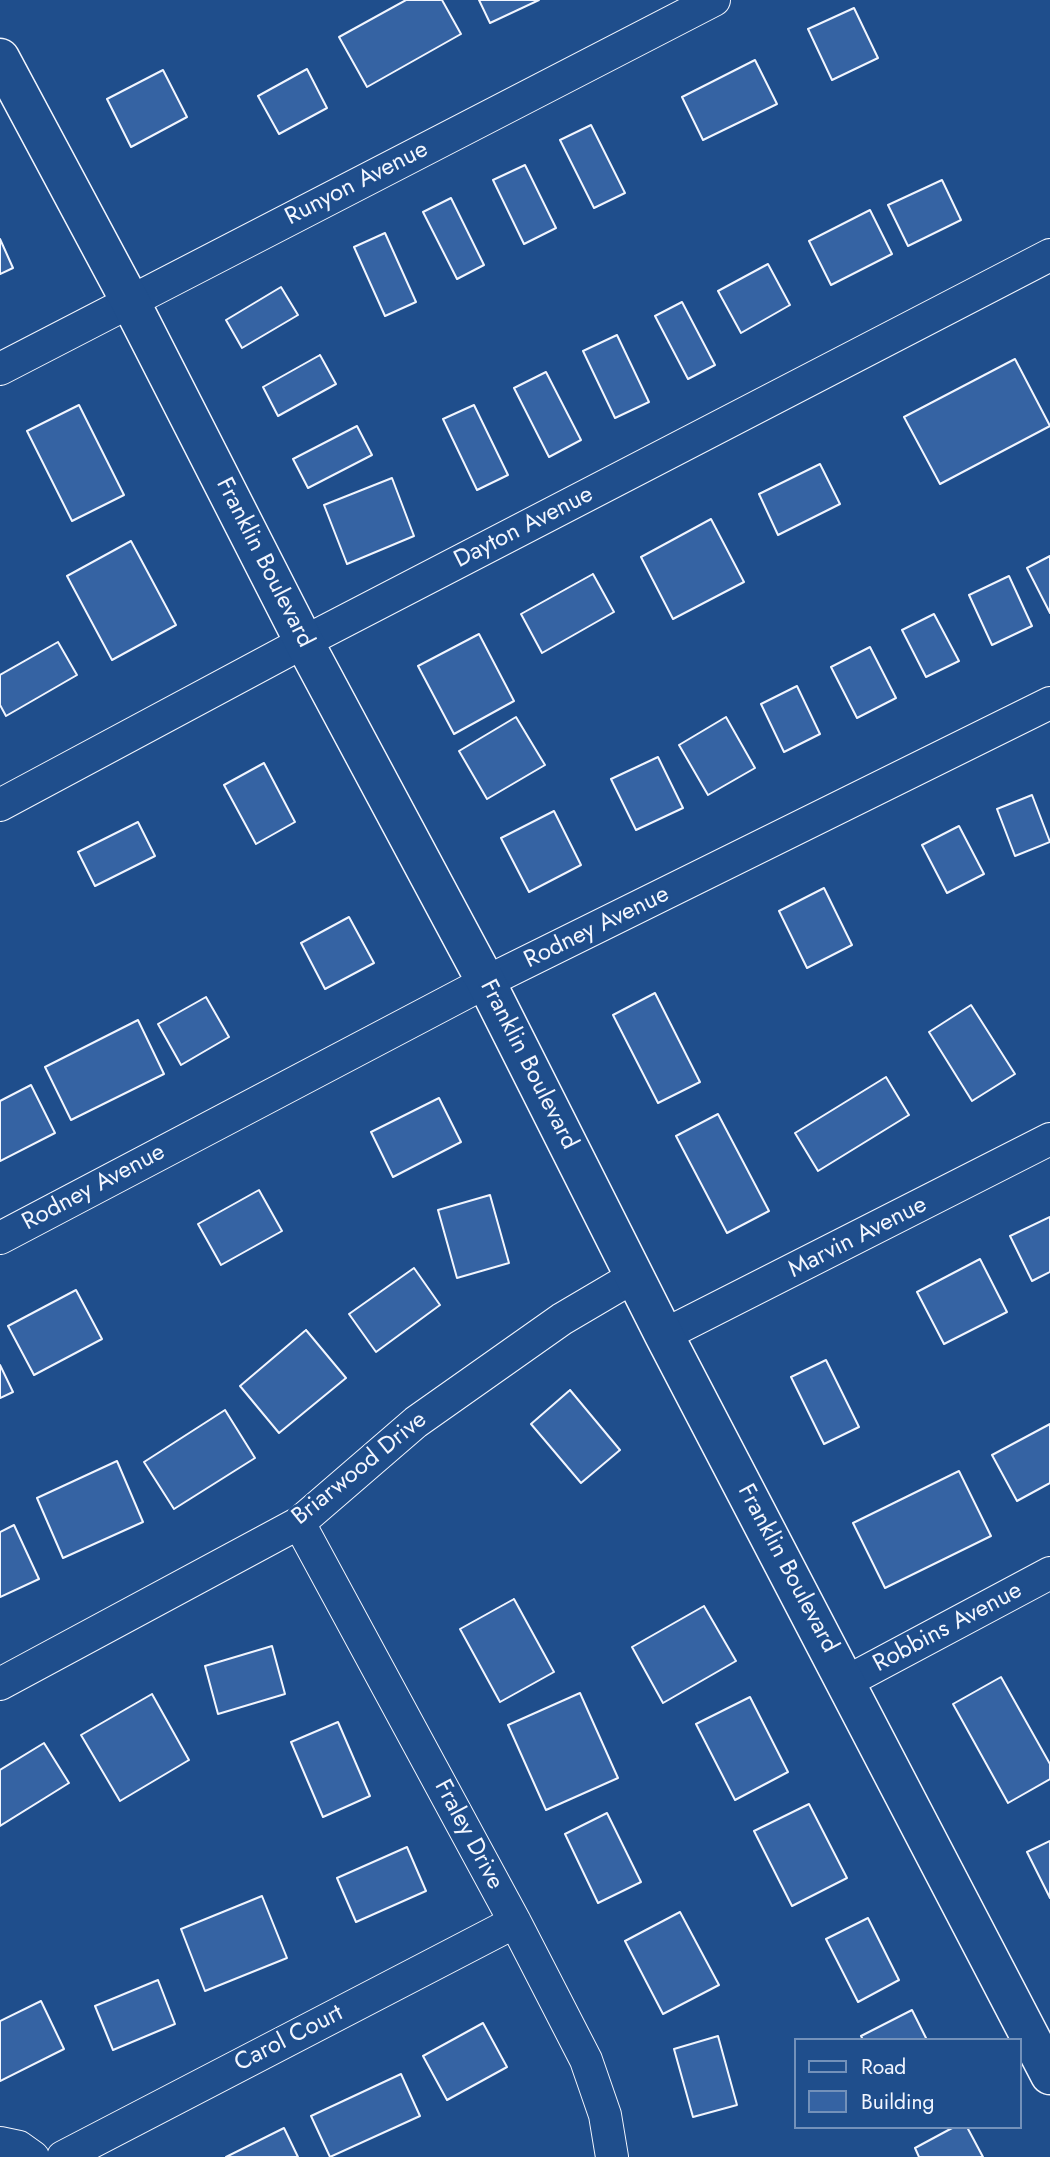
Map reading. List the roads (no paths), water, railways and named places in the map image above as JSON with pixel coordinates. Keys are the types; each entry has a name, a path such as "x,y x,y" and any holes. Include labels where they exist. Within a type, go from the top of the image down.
{"street":[{"name":"Runyon Avenue","path":"0,369 714,0"},
{"name":"Franklin Boulevard","path":"0,58 130,301 304,642 486,982 664,1335 845,1682 1039,2025 1050,2075"},
{"name":"Dayton Avenue","path":"0,806 304,642 1050,255"},
{"name":"Rodney Avenue","path":"0,1238 486,982 1050,702"},
{"name":"Marvin Avenue","path":"664,1335 1050,1139"},
{"name":"Briarwood Drive","path":"0,1684 299,1523 416,1422 562,1318 635,1276"},
{"name":"Fraley Drive","path":"299,1523 515,1922 586,2060 605,2115 612,2157"},
{"name":"Robbins Avenue","path":"845,1682 1050,1573"},
{"name":"Carol Court","path":"63,2157 515,1922"},
{"path":"0,2143 19,2147 33,2157"}]}
